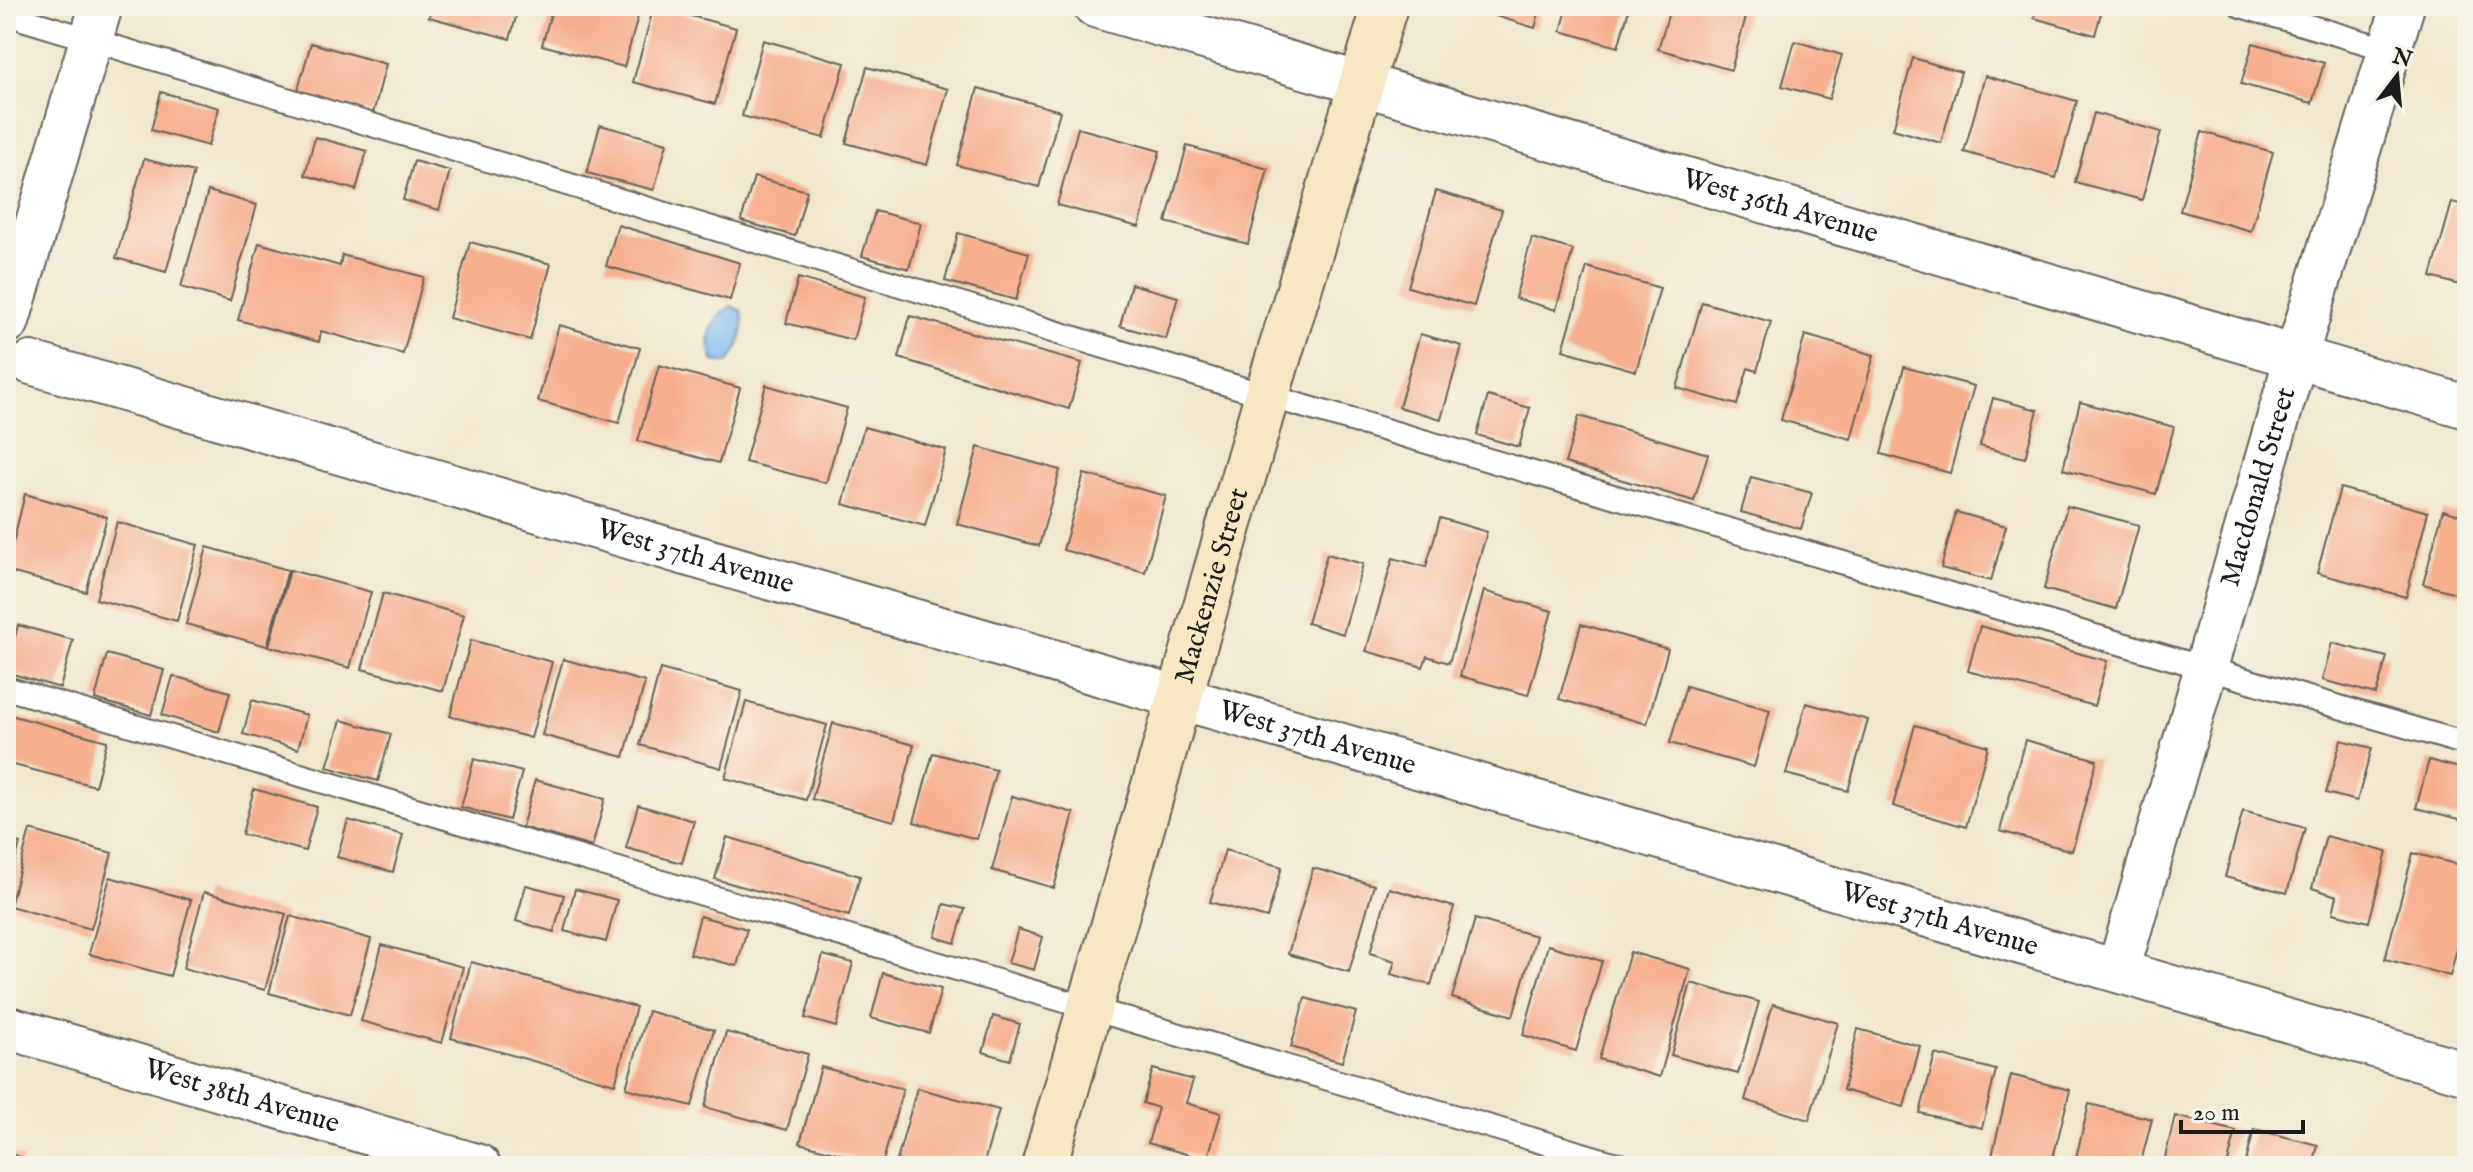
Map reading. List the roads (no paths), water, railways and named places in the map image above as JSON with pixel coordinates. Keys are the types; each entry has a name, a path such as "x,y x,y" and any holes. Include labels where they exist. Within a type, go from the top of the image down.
{"street":[{"name":"West 36th Avenue","path":"1095,6 2467,407"},
{"name":"Mackenzie Street","path":"1044,1166 1267,395 1385,6"},
{"name":"Macdonald Street","path":"2118,971 2208,670 2296,357 2403,6"},
{"path":"19,374 28,337 7,321 96,23"},
{"name":"West 37th Avenue","path":"19,374 1180,698 2467,1073"},
{"name":"West 38th Avenue","path":"6,1027 479,1166"}],"lane":[{"path":"2241,6 2390,50"},
{"path":"6,14 96,23 1267,395 2467,744"},
{"path":"6,688 1623,1166"}],"water":[{"path":"731,306 742,311 741,339 727,363 714,361 710,345 711,330 718,317"}]}
